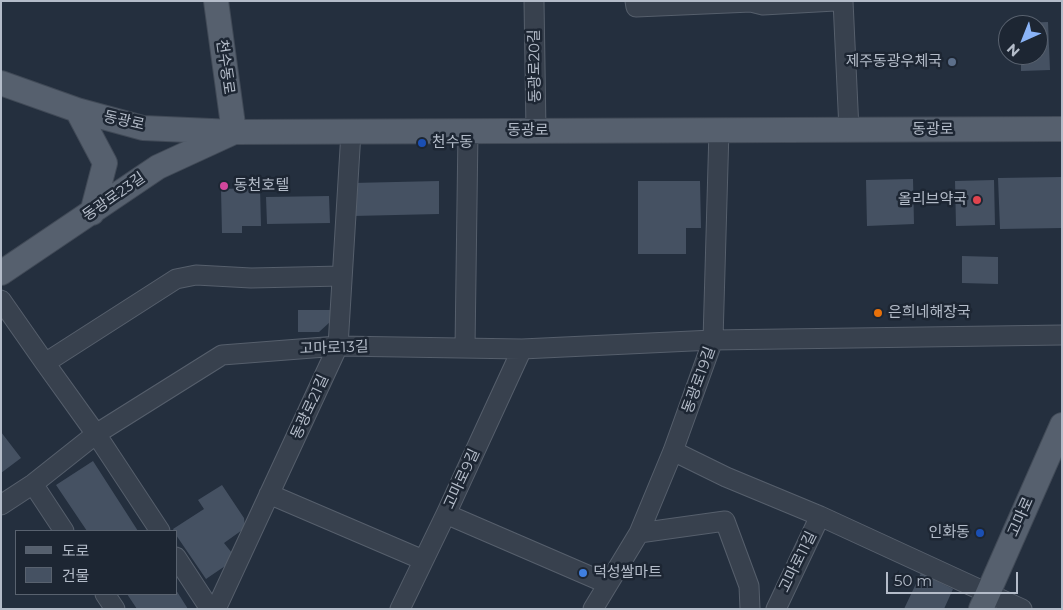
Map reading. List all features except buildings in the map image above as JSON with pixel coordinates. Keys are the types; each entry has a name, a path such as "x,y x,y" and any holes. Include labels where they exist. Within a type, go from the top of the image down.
{"main road":[{"name":"천수동로","path":"216,1 234,132"},
{"name":"동광로","path":"1,83 77,110 143,128 234,132 1062,129"},
{"path":"77,110 105,163 92,213"},
{"name":"동광로23길","path":"1,273 158,167 234,132"},
{"name":"고마로","path":"984,601 1062,424"}],"street":[{"name":"동광로20길","path":"534,1 536,131"},
{"path":"635,1 636,7 751,2 763,5 835,1"},
{"path":"843,1 849,130"},
{"name":"동광로19길","path":"593,609 639,533 673,451 713,340 719,130"},
{"path":"465,348 468,131"},
{"name":"동광로21길","path":"216,609 338,346 351,132"},
{"path":"45,363 176,279 196,275 251,278 342,276"},
{"path":"1,300 96,434 159,530"},
{"name":"고마로13길","path":"1,504 33,484 96,434 222,355 338,346 522,349 713,340 1062,335"},
{"name":"고마로9길","path":"400,609 522,349"},
{"path":"673,451 726,477 820,516 984,601 1022,609"},
{"path":"33,484 63,530"},
{"path":"269,494 423,560"},
{"path":"446,514 608,584"},
{"name":"고마로11길","path":"776,609 820,516"},
{"path":"639,533 725,521 749,586 750,609"},
{"path":"178,559 210,609"},
{"path":"107,595 115,609"}],"place":[{"name":"제주동광우체국","path":"952,62"},
{"name":"천수동","path":"422,143"},
{"name":"동천호텔","path":"224,186"},
{"name":"올리브약국","path":"977,200"},
{"name":"은희네해장국","path":"878,313"},
{"name":"인화동","path":"980,533"},
{"name":"덕성쌀마트","path":"583,573"}]}
